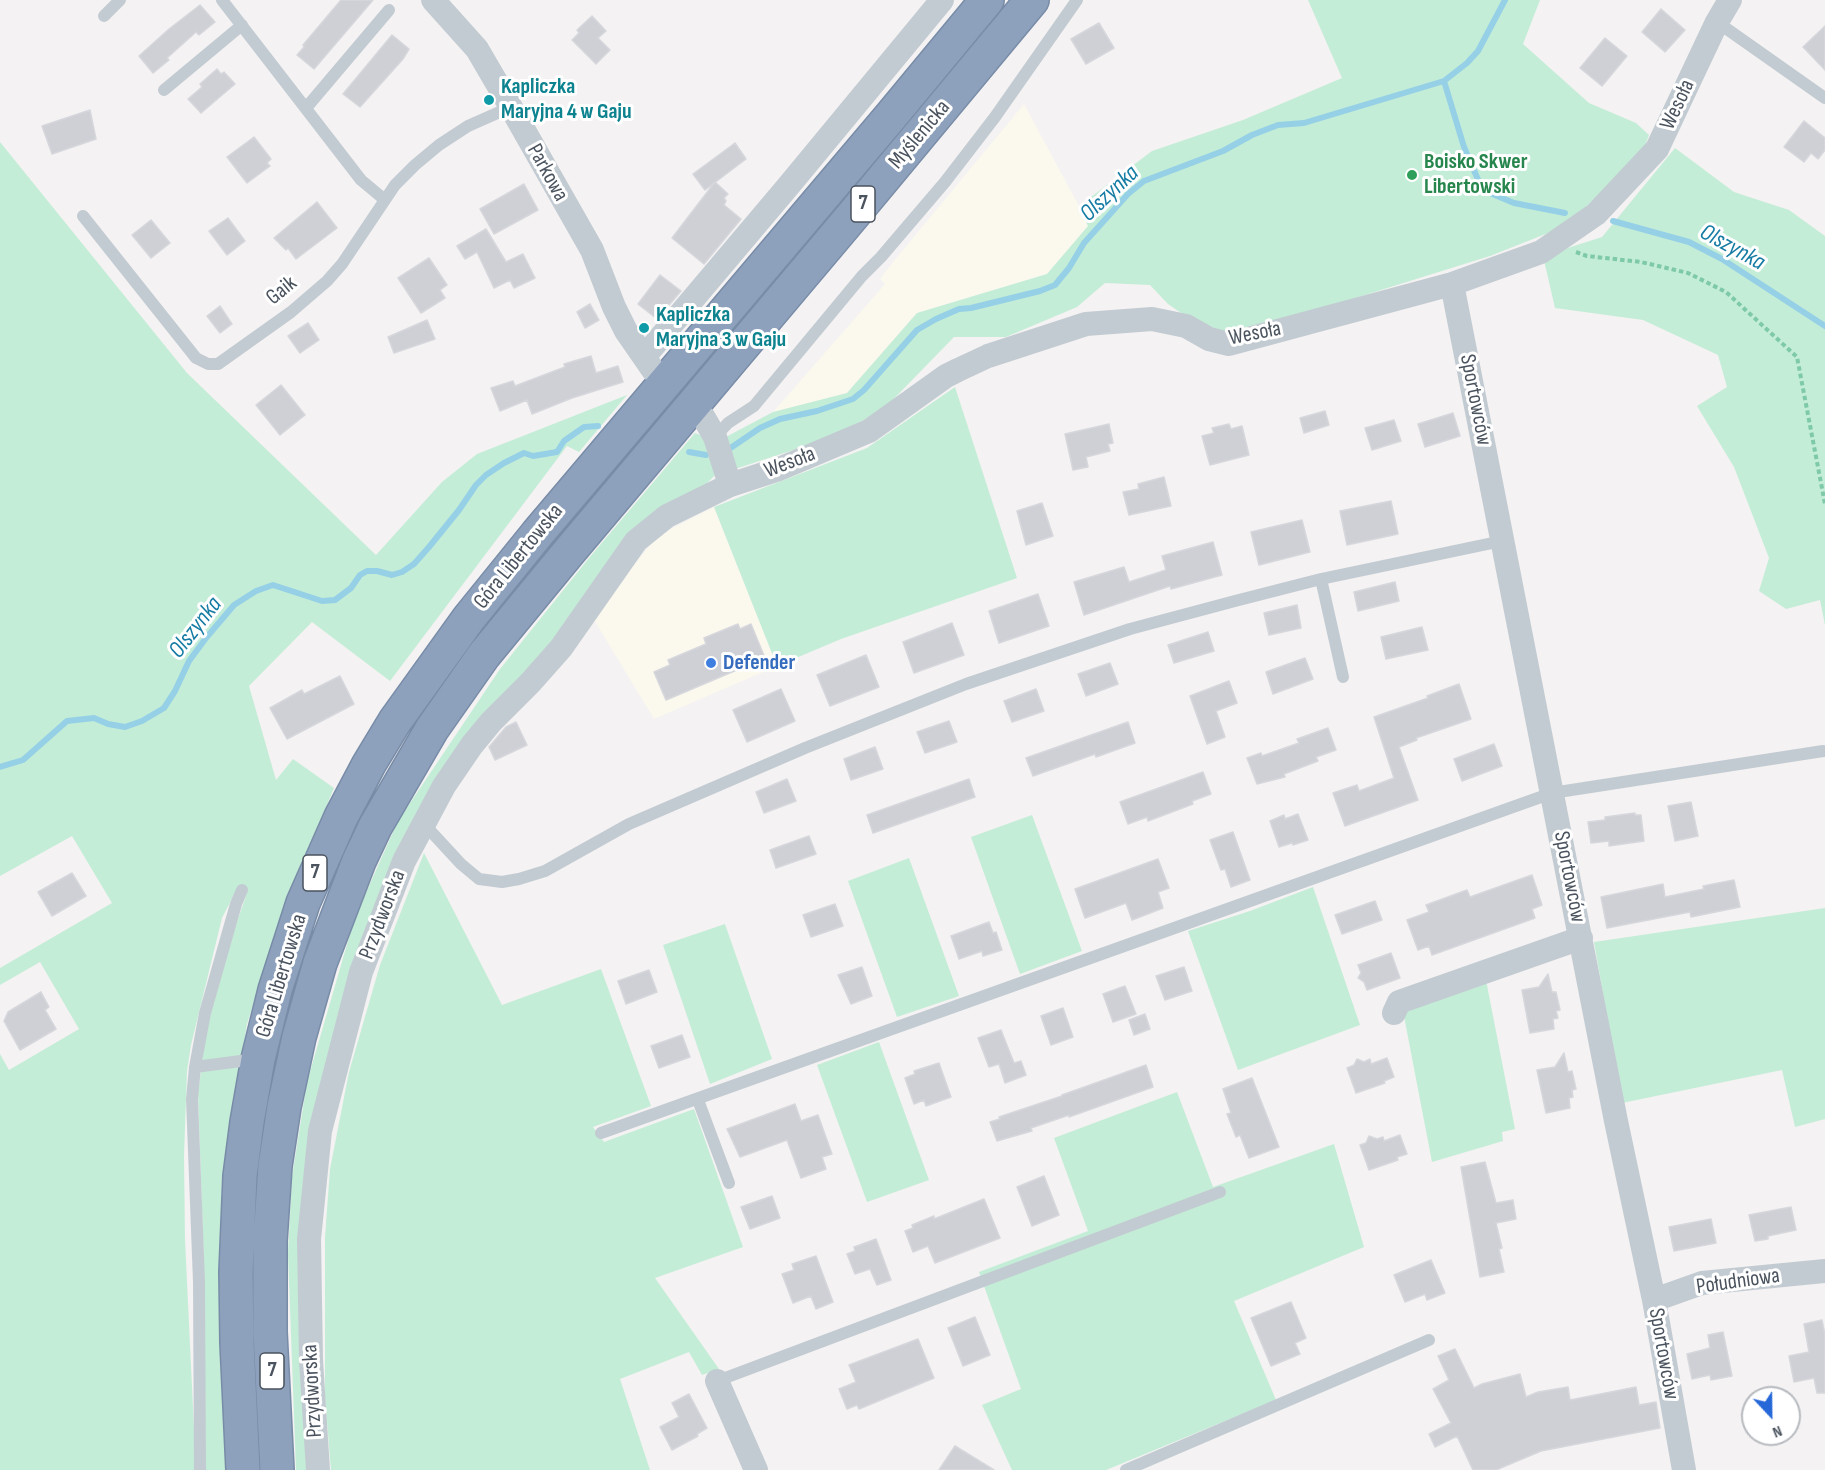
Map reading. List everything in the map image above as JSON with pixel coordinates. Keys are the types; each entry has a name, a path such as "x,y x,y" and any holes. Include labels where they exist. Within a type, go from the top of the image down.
{"highway":[{"name":"Myślenicka","path":"666,381 987,0"},
{"name":"Myślenicka","path":"692,407 1032,0"},
{"name":"Góra Libertowska","path":"243,1470 237,1343 237,1238 243,1152 258,1059 275,990 303,903 337,826 375,754 412,696 469,618 666,381"},
{"name":"Góra Libertowska","path":"277,1470 270,1332 270,1272 275,1166 284,1107 299,1037 332,929 375,827 411,763 450,702 517,614 692,407"}],"street":[{"name":"Parkowa","path":"433,0 477,49 592,250 626,331 653,370 666,381"},
{"path":"644,357 942,0"},
{"name":"Wesoła","path":"730,485 779,469 869,431 946,376 988,356 1086,324 1152,319 1186,326 1209,339 1229,344 1452,284 1541,252 1596,214 1657,149 1717,22 1730,0"},
{"name":"Sportowców","path":"1452,284 1654,1300 1684,1470"},
{"path":"692,407 704,418 716,436 730,485"},
{"name":"Przydworska","path":"318,1470 311,1360 309,1239 320,1131 361,972 404,861 444,786 472,745 561,648 636,541 652,526 668,516 730,485"},
{"path":"1394,1013 1399,1002 1581,938"},
{"name":"Południowa","path":"1654,1300 1702,1283 1825,1271"},
{"path":"717,1382 756,1470"}],"lane":[{"path":"104,16 120,0"},
{"path":"222,0 361,180 385,200"},
{"path":"716,436 728,423 754,406 862,276 945,182 995,117 1077,0"},
{"path":"306,108 389,10"},
{"path":"1717,22 1825,98"},
{"path":"164,90 242,25"},
{"name":"Gaik","path":"83,216 196,358 208,364 218,363 291,312 327,281 342,264 395,185 439,145 468,126 511,107"},
{"path":"424,824 461,864 479,879 501,882 519,879 545,871 629,824 795,752 966,684 1130,629 1321,579 1502,541"},
{"path":"1321,579 1343,677"},
{"path":"601,1133 1552,793 1823,751"},
{"path":"200,1470 199,1282 192,1099 195,1067 205,1013 242,890"},
{"path":"195,1067 258,1059"},
{"path":"698,1100 729,1183"},
{"path":"717,1382 1220,1192"},
{"path":"1126,1470 1429,1340"}],"path":[{"path":"1559,239 1566,249 1587,256 1641,262 1688,273 1726,292 1797,357 1825,504"}],"shaded area":[{"path":"1024,104 1088,226 1047,274 917,313 847,393 773,412 885,284 880,279 893,262"},
{"path":"714,507 777,666 654,719 591,615 659,535"}],"green space":[{"path":"1308,0 1540,0 1523,44 1589,103 1636,123 1649,135 1642,154 1566,226 1490,256 1224,339 1168,304 1150,285 1105,283 1077,307 1006,337 954,337 882,411 824,440 735,469 724,438 773,412 847,393 917,313 1047,274 1088,226 1079,206 1152,151 1243,120 1342,78"},
{"path":"0,142 187,373 376,555 442,482 477,454 627,395 579,452 567,446 390,681 312,622 249,686 276,780 293,759 334,788 283,909 247,1024 222,1179 219,1281 228,1470 204,1470 204,1265 198,1095 206,1029 220,971 248,890 239,885 222,918 191,1045 187,1071 184,1156 185,1240 196,1470 0,1470 0,1054 9,1070 79,1029 40,962 0,985 0,968 112,903 72,836 0,876"},
{"path":"1675,148 1734,192 1789,210 1825,236 1825,625 1820,600 1786,609 1759,591 1769,558 1734,467 1697,406 1727,387 1718,355 1643,320 1555,308 1543,256 1602,237"},
{"path":"955,387 1017,578 841,639 777,666 714,507 867,448"},
{"path":"695,433 700,435 712,448 716,474 568,627 450,762 321,1100 310,1470 296,1470 288,1253 292,1177 307,1082 355,917 398,821 500,669 589,558"},
{"path":"1032,815 1082,951 1020,974 971,837"},
{"path":"424,853 502,1005 601,969 651,1106 593,1127 604,1142 694,1109 743,1247 655,1278 719,1369 702,1375 689,1352 620,1379 650,1470 331,1470 325,1397 325,1237 330,1169 349,1072 380,965"},
{"path":"909,858 959,996 897,1017 848,881"},
{"path":"1313,887 1360,1025 1238,1070 1188,931"},
{"path":"1825,908 1825,1119 1795,1127 1782,1070 1622,1103 1594,942"},
{"path":"725,924 772,1059 710,1084 663,945"},
{"path":"1486,980 1515,1129 1502,1132 1503,1141 1432,1162 1403,1011"},
{"path":"879,1042 929,1180 867,1202 817,1065"},
{"path":"1177,1092 1213,1187 1334,1144 1364,1247 1234,1301 1276,1400 1106,1470 1012,1470 982,1405 1021,1389 979,1272 1088,1231 1054,1138"}],"building":[{"path":"341,0 373,0 314,69 297,55"},
{"path":"200,5 215,22 199,35 196,32 153,73 139,56"},
{"path":"1661,9 1685,30 1665,52 1642,32"},
{"path":"592,16 606,31 598,38 610,50 596,64 572,40 579,33 577,30"},
{"path":"1099,23 1114,48 1086,64 1071,39"},
{"path":"1825,26 1825,70 1803,47"},
{"path":"392,35 409,49 403,59 360,107 343,94"},
{"path":"1605,38 1627,56 1602,86 1580,68"},
{"path":"217,69 221,74 224,72 235,84 201,113 188,99"},
{"path":"90,110 96,139 52,154 42,126"},
{"path":"1804,121 1825,138 1825,150 1818,159 1811,153 1804,162 1784,147"},
{"path":"254,137 271,159 267,163 270,166 247,183 227,157"},
{"path":"735,143 746,159 705,190 693,174"},
{"path":"715,182 728,194 724,198 726,201 724,205 741,219 704,264 672,238"},
{"path":"524,184 538,210 494,234 480,209"},
{"path":"317,202 337,228 296,259 288,248 286,250 274,238"},
{"path":"228,218 245,241 227,255 209,231"},
{"path":"151,220 170,243 151,258 132,235"},
{"path":"486,229 506,262 523,254 535,278 514,288 510,280 494,288 477,252 465,259 457,246"},
{"path":"429,258 447,285 440,290 445,298 421,313 398,278"},
{"path":"660,275 681,291 657,319 638,304"},
{"path":"590,304 599,320 585,328 577,312"},
{"path":"220,306 232,324 220,333 207,316"},
{"path":"427,320 435,339 394,353 388,337"},
{"path":"308,323 319,340 300,353 288,336"},
{"path":"591,356 596,373 618,366 623,382 572,398 532,414 527,400 500,411 491,388 513,381 515,386 565,367 564,364"},
{"path":"281,385 305,415 280,435 256,405"},
{"path":"1325,411 1329,425 1304,433 1300,418"},
{"path":"1453,413 1460,436 1425,447 1418,424"},
{"path":"1394,420 1401,441 1372,450 1365,428"},
{"path":"1109,424 1113,443 1108,444 1110,451 1086,457 1088,467 1073,470 1065,434"},
{"path":"1229,424 1231,429 1242,426 1249,455 1210,465 1202,436 1214,433 1212,428"},
{"path":"1164,477 1171,506 1129,515 1123,492 1139,489 1138,484"},
{"path":"1391,501 1398,534 1347,545 1340,511"},
{"path":"1042,503 1053,536 1026,545 1017,511"},
{"path":"1302,520 1310,552 1259,565 1251,532"},
{"path":"1213,542 1222,575 1171,589 1170,586 1084,615 1074,582 1124,567 1129,582 1166,570 1162,556"},
{"path":"1395,582 1399,601 1358,611 1354,592"},
{"path":"1038,594 1049,626 999,643 989,611"},
{"path":"1297,605 1301,628 1269,635 1264,613"},
{"path":"952,623 964,655 914,673 903,642"},
{"name":"Defender","path":"738,624 740,629 751,624 765,658 666,700 654,672 670,665 668,660 706,644 704,638"},
{"path":"1422,627 1428,650 1386,659 1381,637"},
{"path":"1208,632 1214,651 1174,663 1168,645"},
{"path":"866,655 879,687 830,706 817,675"},
{"path":"1305,658 1313,679 1273,694 1266,672"},
{"path":"1110,663 1118,684 1086,696 1078,674"},
{"path":"340,676 354,704 287,739 270,708 302,690 304,694"},
{"path":"1229,681 1237,703 1216,711 1225,737 1207,744 1190,696"},
{"path":"1459,684 1471,719 1416,738 1417,740 1399,747 1418,800 1345,826 1333,793 1357,785 1359,791 1394,778 1374,717 1428,698 1427,696"},
{"path":"781,689 795,721 747,742 733,710"},
{"path":"1036,689 1044,711 1012,722 1004,701"},
{"path":"949,721 957,742 925,753 917,732"},
{"path":"516,722 527,745 495,760 489,747 506,727"},
{"path":"1128,722 1135,743 1096,757 1095,754 1033,776 1026,758"},
{"path":"1328,728 1336,750 1316,757 1318,761 1284,774 1285,777 1257,784 1247,758 1261,753 1262,756 1299,743 1297,739"},
{"path":"1494,744 1502,766 1462,781 1454,759"},
{"path":"875,747 883,769 851,780 844,759"},
{"path":"1203,772 1211,794 1192,801 1193,804 1148,821 1147,817 1128,824 1120,802"},
{"path":"787,779 796,801 764,813 756,792"},
{"path":"969,779 975,797 873,833 867,815"},
{"path":"1691,802 1698,836 1675,841 1668,806"},
{"path":"1635,813 1635,815 1641,815 1644,841 1609,846 1609,841 1591,843 1588,822"},
{"path":"1298,814 1308,840 1279,847 1270,821 1284,815 1285,819"},
{"path":"1233,832 1250,880 1231,887 1225,869 1221,870 1210,840"},
{"path":"809,836 816,854 776,868 770,850"},
{"path":"1158,859 1169,888 1158,892 1163,908 1132,920 1126,903 1085,918 1075,889"},
{"path":"72,873 86,896 52,916 38,892"},
{"path":"1532,875 1542,905 1532,909 1535,918 1432,955 1429,946 1418,950 1407,920 1429,912 1426,905 1467,890 1470,897"},
{"path":"1734,880 1740,907 1691,917 1690,912 1607,928 1601,897 1663,884 1665,897"},
{"path":"1375,901 1382,920 1342,934 1335,915"},
{"path":"835,904 843,926 811,937 803,915"},
{"path":"989,922 993,933 996,932 1002,950 983,956 982,951 959,959 951,936"},
{"path":"1391,953 1400,978 1367,990 1364,982 1358,978 1361,973 1358,965"},
{"path":"862,967 872,996 851,1004 838,975"},
{"path":"1184,967 1192,991 1165,1000 1156,976"},
{"path":"649,970 657,992 626,1004 618,981"},
{"path":"1548,974 1552,992 1556,992 1560,1010 1556,1011 1558,1018 1553,1019 1554,1029 1530,1033 1522,990 1539,987"},
{"path":"1125,986 1136,1014 1113,1022 1103,994"},
{"path":"41,992 49,1007 45,1010 56,1029 20,1050 4,1021 8,1012"},
{"path":"1063,1008 1073,1037 1051,1045 1041,1016"},
{"path":"1145,1014 1150,1029 1134,1035 1129,1020"},
{"path":"1001,1030 1014,1063 1021,1061 1026,1075 1005,1083 999,1064 989,1067 978,1038"},
{"path":"682,1035 690,1057 659,1068 651,1046"},
{"path":"1564,1053 1568,1072 1572,1071 1576,1089 1572,1090 1573,1097 1569,1098 1570,1108 1546,1113 1537,1070 1555,1067"},
{"path":"1387,1058 1394,1077 1384,1081 1385,1083 1356,1093 1347,1068 1354,1065 1357,1059 1364,1062 1370,1059 1371,1064"},
{"path":"939,1063 951,1097 926,1106 924,1100 914,1104 905,1078 915,1074 914,1071"},
{"path":"1146,1065 1153,1087 1031,1128 1032,1131 997,1141 990,1122 1000,1119 999,1117"},
{"path":"1252,1078 1279,1147 1249,1158 1240,1135 1236,1137 1227,1114 1231,1113 1223,1089"},
{"path":"795,1104 801,1121 818,1115 832,1154 822,1157 826,1169 801,1178 787,1140 740,1157 727,1129"},
{"path":"1400,1135 1407,1154 1397,1157 1398,1160 1369,1170 1360,1145 1366,1143 1369,1136 1377,1139 1383,1137 1384,1141"},
{"path":"1485,1162 1496,1203 1513,1200 1516,1219 1496,1223 1502,1248 1499,1249 1504,1272 1480,1277 1461,1167"},
{"path":"1044,1176 1059,1215 1032,1226 1017,1187"},
{"path":"772,1196 780,1218 750,1229 741,1207"},
{"path":"984,1199 1000,1238 935,1263 928,1246 913,1252 905,1231 913,1228 912,1225 934,1216 934,1219"},
{"path":"1791,1207 1796,1230 1755,1241 1749,1215"},
{"path":"1711,1219 1716,1243 1674,1251 1669,1227"},
{"path":"876,1239 891,1280 877,1285 870,1269 855,1274 847,1254 855,1251 854,1247"},
{"path":"816,1256 833,1302 816,1309 811,1296 793,1303 782,1274 794,1270 792,1264"},
{"path":"1431,1260 1445,1293 1427,1300 1425,1294 1405,1302 1394,1275"},
{"path":"1291,1302 1306,1338 1295,1343 1300,1354 1271,1366 1251,1318"},
{"path":"975,1317 990,1355 963,1366 948,1328"},
{"path":"1822,1320 1825,1335 1825,1393 1817,1393 1814,1378 1794,1382 1789,1356 1809,1352 1804,1324"},
{"path":"1723,1332 1732,1376 1711,1380 1710,1375 1692,1379 1687,1354 1710,1348 1708,1335"},
{"path":"918,1339 934,1378 859,1409 857,1405 847,1409 839,1389 856,1382 849,1365"},
{"path":"1455,1349 1474,1388 1520,1374 1526,1397 1538,1392 1568,1387 1570,1400 1636,1387 1639,1405 1656,1402 1660,1428 1541,1451 1496,1470 1473,1470 1457,1436 1435,1447 1429,1434 1451,1423 1433,1389 1449,1380 1438,1356"},
{"path":"689,1394 707,1428 697,1434 698,1436 672,1450 660,1427 679,1417 672,1403"},
{"path":"955,1446 994,1470 939,1470"}],"waterway":[{"name":"Olszynka","path":"729,449 760,428 780,419 817,411 853,399 864,390 917,330 936,319 959,309 1040,291 1055,285 1069,268 1084,243 1128,194 1144,181 1223,151 1252,135 1278,125 1304,123 1444,81 1478,51 1505,0"},
{"name":"Olszynka","path":"1444,81 1464,147 1479,182 1490,193 1514,203 1565,213"},
{"name":"Olszynka","path":"1613,221 1689,242 1722,259 1825,326"},
{"name":"Olszynka","path":"0,767 23,760 67,721 94,718 108,724 125,727 142,721 164,708 189,661 234,605 256,591 273,585 322,601 335,600 351,588 360,575 367,571 392,575 402,572 414,564 429,547 486,475 524,453 533,456 557,452 564,441 584,427 598,426"},
{"name":"Olszynka","path":"689,452 706,455"}],"place":[{"name":"Kapliczka Maryjna 4 w Gaju","path":"489,100"},
{"name":"Boisko Skwer Libertowski","path":"1412,175"},
{"name":"Kapliczka Maryjna 3 w Gaju","path":"644,328"},
{"name":"Defender","path":"711,663"}]}
